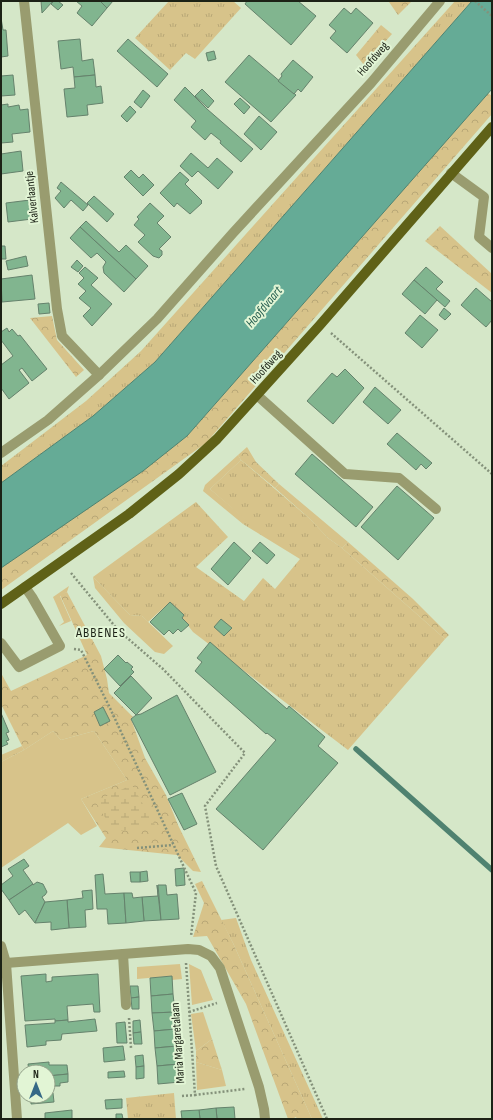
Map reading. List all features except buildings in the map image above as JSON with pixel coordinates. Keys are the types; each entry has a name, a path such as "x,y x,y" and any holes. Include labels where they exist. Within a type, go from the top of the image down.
{"main road":[{"name":"Hoofdweg","path":"1,604 129,514 179,474 217,439 258,396 492,127"}],"street":[{"name":"Kalverlaantje","path":"24,1 59,322 62,336 99,376"},
{"name":"Hoofdweg","path":"1,453 48,420 99,376 157,319 233,233 371,83 440,1"},
{"path":"451,173 484,197 480,237 492,248"},
{"path":"258,396 345,474 399,478 436,509"},
{"path":"1,643 19,666 60,646 25,587"},
{"path":"1,946 6,963 17,1119"},
{"path":"6,963 188,949 199,950 211,956 220,968 259,1087 265,1119"},
{"path":"123,954 126,1005"}],"path":[{"path":"475,1 492,16"},
{"path":"320,325 492,474"},
{"path":"64,560 69,571 118,630 163,669 245,753 205,806 216,866 327,1119"},
{"name":"Maria Margaretalaan","path":"60,646 81,650 109,706 196,893 186,961 188,1012 195,1095 259,1087"},
{"path":"137,848 173,845"},
{"path":"188,1012 219,1003"},
{"path":"126,1005 128,1009 131,1048"},
{"path":"182,1096 195,1095"}],"green space":[{"path":"169,1 233,1 241,8 195,59 186,53 170,70 135,38"},
{"path":"412,1 398,15 389,2"},
{"path":"455,1 471,2 155,362 93,416 1,483 1,466 86,401 141,351"},
{"path":"381,25 392,34 364,65 356,55"},
{"path":"488,93 492,96 492,114 206,443 1,590 1,567 187,436"},
{"path":"440,226 492,274 492,293 425,241"},
{"path":"52,316 57,340 84,370 76,377 30,318"},
{"path":"247,447 256,462 279,484 275,488 241,460 238,455"},
{"path":"238,455 241,460 210,489 248,521 243,524 203,491 205,485"},
{"path":"241,460 310,519 328,538 342,548 445,639 348,750 193,632 170,602 148,622 142,616 130,615 93,577 196,502 228,537 196,567 244,601 263,578 275,589 300,559 243,524 247,521 210,489"},
{"path":"279,484 348,542 342,548 328,538 310,519 275,488"},
{"path":"348,542 413,599 449,635 445,639 342,548"},
{"path":"93,577 130,615 142,616 173,646 164,654 155,652 124,623 95,588"},
{"path":"69,586 67,592 60,596 71,621 59,626 64,622 53,597"},
{"path":"67,592 101,656 109,693 133,717 131,719 145,758 166,795 178,825 201,872 193,871 177,855 99,847 106,838 81,799 127,780 94,731 61,740 53,731 24,750 1,704 1,673 11,691 87,655 60,595"},
{"path":"53,731 61,740 94,731 127,780 81,799 97,826 81,835 68,823 1,868 1,762 24,750"},
{"path":"22,746 24,750 1,762 1,755"},
{"path":"132,785 155,825 114,832 95,801"},
{"path":"202,881 233,943 312,1119 297,1119 296,1117 288,1119 246,1004 207,936 193,937 204,903 195,884"},
{"path":"236,918 251,960 323,1119 312,1119 233,943 221,920"},
{"path":"180,964 182,979 172,980 171,976 137,979 137,967"},
{"path":"189,964 201,970 213,1000 192,1005"},
{"path":"203,1012 212,1039 196,1051 191,1014"},
{"path":"212,1039 222,1070 196,1062 196,1051"},
{"path":"196,1062 222,1070 226,1086 197,1090"},
{"path":"174,1093 176,1119 128,1119 126,1098"}],"water":[{"name":"Hoofdvaart","path":"472,1 492,1 492,89 187,436 143,471 1,568 1,483 93,416 155,362"}],"waterway":[{"path":"356,749 492,870"}],"district":[{"name":"ABBENES","path":"101,632"}]}
